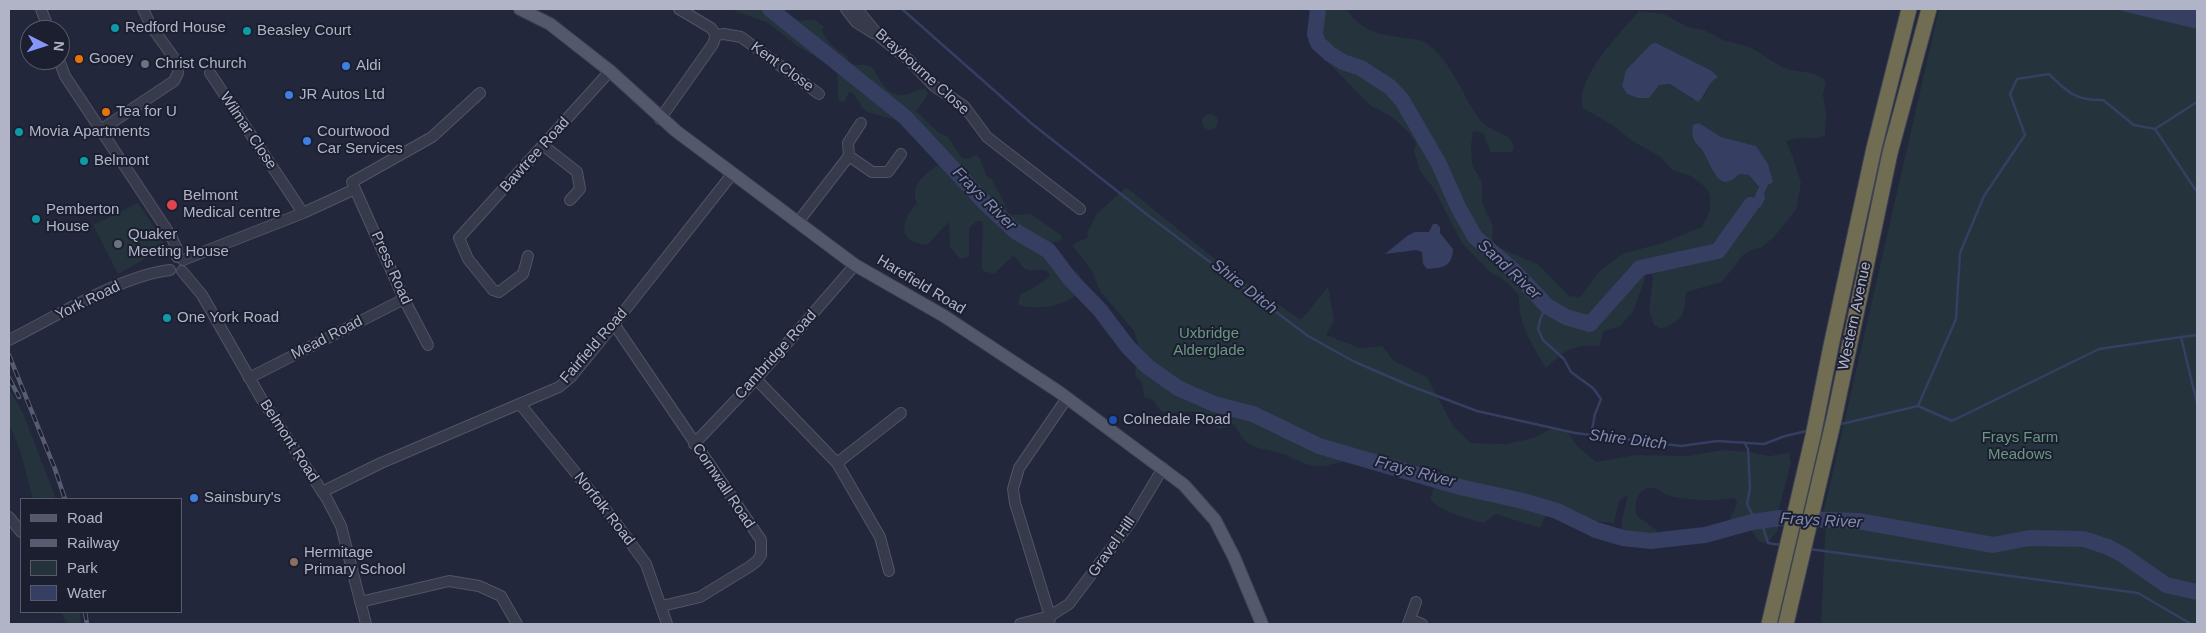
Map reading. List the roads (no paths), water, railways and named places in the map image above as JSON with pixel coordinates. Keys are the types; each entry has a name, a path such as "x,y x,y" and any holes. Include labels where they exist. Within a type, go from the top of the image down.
{"highway":[{"name":"Western Avenue","path":"1769,624 1813,436 1830,346 1874,148 1909,9"},
{"name":"Western Avenue","path":"1786,624 1834,419 1890,153 1929,9"},
{"path":"1764,624 1779,583"}],"main road":[{"name":"Harefield Road","path":"520,9 550,24 610,70 660,118 855,265 944,316 1067,398 1184,485 1216,520 1262,624"}],"street":[{"path":"102,129 174,81 178,73 179,67 175,58 151,26 143,9"},
{"path":"660,118 713,44 716,35 711,28 679,9"},
{"path":"846,9 856,22 880,37"},
{"name":"Braybourne Close","path":"857,9 880,37 908,60 934,86 964,106 987,137 1080,209"},
{"name":"Kent Close","path":"716,35 724,34 741,37 819,94"},
{"path":"63,70 171,236 180,258 185,265 182,271 176,273 170,270 170,262 180,258 303,213 355,189 352,182 432,137 480,93"},
{"name":"Bawtree Road","path":"528,256 523,274 499,292 493,290 468,259 459,238 544,146 610,70"},
{"name":"Wilmar Close","path":"210,73 303,213"},
{"path":"798,222 849,156 848,143 861,123"},
{"path":"544,146 577,172 580,190 570,200"},
{"path":"849,156 872,172 888,172 901,154"},
{"name":"Fairfield Road","path":"322,492 381,463 560,387 571,377 734,173"},
{"name":"Press Road","path":"355,189 404,299 428,345"},
{"name":"Cambridge Road","path":"694,444 756,379 855,265"},
{"name":"York Road","path":"9,340 118,285 143,276 170,270"},
{"name":"Belmont Road","path":"182,271 202,295 249,378 322,492 341,526 366,624"},
{"name":"Mead Road","path":"249,378 404,299"},
{"name":"Cornwall Road","path":"614,324 761,540 761,555 757,561 717,588 700,597 662,606"},
{"path":"756,379 837,463 880,537 890,571"},
{"path":"1050,620 1015,503 1013,489 1019,468 1067,398"},
{"name":"Norfolk Road","path":"520,404 613,519 646,564 667,624"},
{"path":"837,463 901,413"},
{"name":"Gravel Hill","path":"1020,624 1050,620 1069,604 1083,588 1130,523 1163,468"},
{"path":"9,517 20,531"},
{"path":"360,602 449,581 479,586 501,596 517,624"},
{"path":"1416,602 1409,622 1422,624"}],"water":[{"path":"2114,9 2197,9 2197,29"},
{"path":"1656,43 1712,71 1718,77 1711,82 1698,102 1670,84 1659,85 1649,98 1638,98 1627,94 1622,86 1626,70 1651,44"},
{"path":"1699,123 1721,137 1756,146 1768,164 1773,182 1768,185 1764,194 1765,199 1760,208 1751,205 1759,187 1749,175 1739,174 1725,182 1721,181 1715,174 1703,151 1693,138 1693,125"},
{"path":"1433,224 1437,224 1440,227 1440,233 1453,249 1451,260 1446,265 1427,269 1423,264 1422,252 1416,250 1385,254 1407,236 1415,232 1429,232"}],"waterway":[{"name":"Frays River","path":"770,9 905,117 985,203 1015,231 1049,251 1070,279 1100,310 1128,347 1148,367 1178,388 1214,404 1253,414 1319,446 1460,487 1523,501 1557,511 1596,530 1623,538 1651,541 1705,535 1752,522 1780,518 1858,521 1993,545 2029,538 2084,539 2108,547 2123,555 2166,585 2197,592"},
{"name":"Shire Ditch","path":"902,9 1031,123 1145,213 1308,336 1353,361 1408,385 1477,411 1575,433 1681,446 1717,441 1764,444 1785,436 1807,431"},
{"name":"Sand River","path":"1318,9 1315,34 1318,43 1343,62 1361,68 1390,87 1402,100 1439,164 1458,207 1475,237 1514,271 1547,306 1566,317 1590,324 1640,268 1718,251 1751,205"},
{"name":"Shire Ditch","path":"1837,425 1918,406 1956,319 1960,253 1984,196 2025,135 2010,94 2017,79 2049,74 2061,86 2073,94 2086,99 2103,100 2134,125 2155,129 2197,102"},
{"path":"2155,129 2197,192"},
{"path":"1547,306 1541,317 1538,329 1543,340 1564,359 1571,372 1593,388 1601,399 1595,414 1591,435"},
{"path":"2181,337 2197,335"},
{"path":"1918,406 1952,421 2099,349 2181,337 2197,403"},
{"path":"1744,442 1748,449 1750,488 1747,504 1756,522"},
{"path":"1761,521 1768,543 1781,545"},
{"path":"1809,549 2138,593 2191,624"}],"railway":[{"path":"9,355 55,469 65,498"},
{"path":"9,378 19,397"},
{"path":"85,613 87,624"}],"place":[{"name":"Redford House","path":"115,28"},
{"name":"Beasley Court","path":"247,31"},
{"name":"Gooey","path":"79,59"},
{"name":"Christ Church","path":"145,64"},
{"name":"Aldi","path":"346,66"},
{"name":"JR Autos Ltd","path":"289,95"},
{"name":"Tea for U","path":"106,112"},
{"name":"Movia Apartments","path":"19,132"},
{"name":"Courtwood Car Services","path":"307,141"},
{"name":"Belmont","path":"84,161"},
{"name":"Belmont Medical centre","path":"172,205"},
{"name":"Pemberton House","path":"36,219"},
{"name":"Quaker Meeting House","path":"118,244"},
{"name":"One York Road","path":"167,318"},
{"name":"Colnedale Road","path":"1113,420"},
{"name":"Sainsbury's","path":"194,498"},
{"name":"Hermitage Primary School","path":"294,562"}],"park label":[{"name":"Uxbridge Alderglade","path":"1209,342"},
{"name":"Frays Farm Meadows","path":"2020,446"}]}
